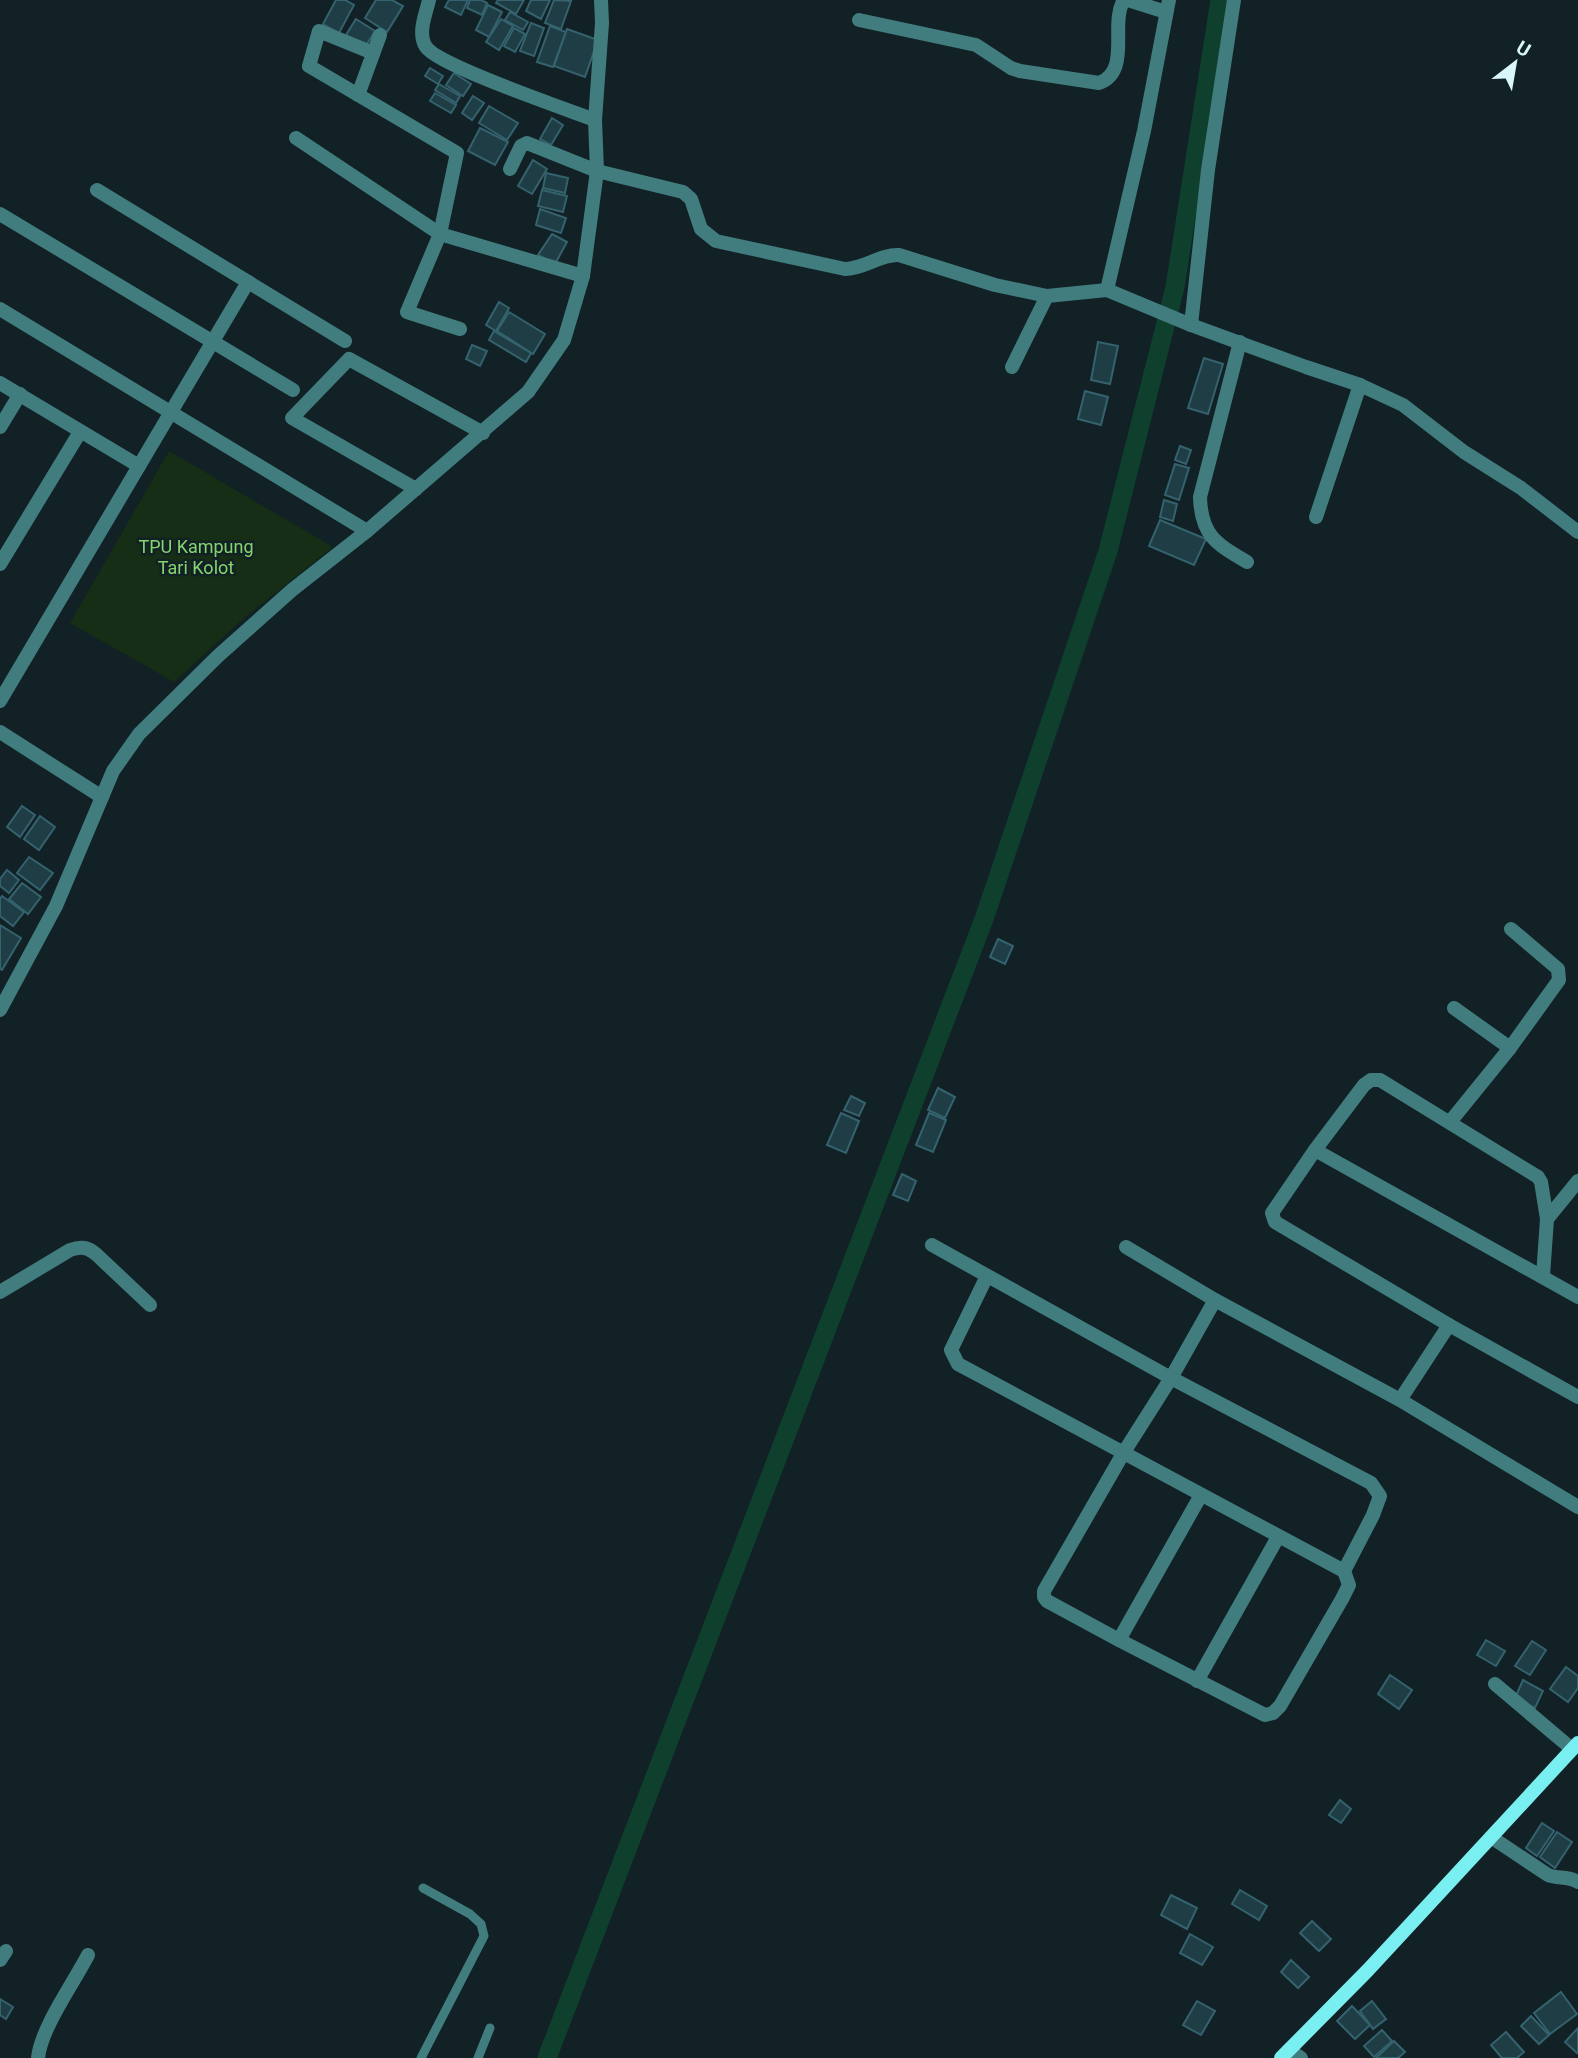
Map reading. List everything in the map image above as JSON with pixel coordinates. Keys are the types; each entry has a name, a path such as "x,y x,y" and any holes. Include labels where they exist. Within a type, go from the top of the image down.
{"street":[{"path":"429,0 422,29 428,50 458,68 595,120"},
{"path":"859,20 976,45 1020,71 1099,83 1110,77 1116,66 1121,4 1126,0 1167,6 1144,131 1107,289"},
{"path":"1187,322 1234,0"},
{"path":"0,1010 56,906 113,771 139,734 218,656 292,590 483,433 527,392 560,345 583,276 597,171 595,120 601,23 597,2"},
{"path":"373,53 319,31 309,66 457,153 440,234 407,312 460,329"},
{"path":"358,95 380,35"},
{"path":"296,138 440,234 583,276"},
{"path":"510,169 525,143 597,171 683,192 691,199 702,231 716,241 845,269 854,269 892,254 995,285 1047,296 1107,289 1187,322 1360,385 1403,405 1464,452 1521,488 1578,532"},
{"path":"97,190 345,341"},
{"path":"0,214 293,390"},
{"path":"0,701 248,282"},
{"path":"1012,367 1047,296"},
{"path":"0,309 367,531"},
{"path":"1240,342 1200,505 1202,523 1209,535 1229,552 1247,562"},
{"path":"416,489 292,418 349,359 483,433"},
{"path":"0,383 139,466"},
{"path":"1316,517 1360,385"},
{"path":"0,427 20,394"},
{"path":"0,564 80,432"},
{"path":"0,732 102,797"},
{"path":"1450,1122 1510,1048 1559,980 1558,969 1511,929"},
{"path":"1454,1007 1510,1048"},
{"path":"1543,1276 1547,1219 1538,1177 1380,1080 1371,1080 1363,1085 1272,1213 1275,1222 1449,1325 1578,1397"},
{"path":"1315,1150 1578,1297"},
{"path":"1547,1219 1578,1181"},
{"path":"932,1245 1171,1378 1371,1483 1380,1496 1344,1572"},
{"path":"0,1292 70,1250 80,1247 90,1249 150,1305"},
{"path":"1126,1247 1215,1300 1400,1400 1578,1507"},
{"path":"987,1276 951,1350 958,1364 1124,1452 1344,1572 1348,1580 1347,1590 1277,1711 1265,1715 1047,1601 1043,1594 1124,1452 1171,1378 1215,1300"},
{"path":"1400,1400 1449,1325"},
{"path":"1119,1640 1201,1495"},
{"path":"1197,1681 1278,1537"},
{"path":"1291,2055 1575,1746 1495,1684"},
{"path":"1491,1837 1548,1875 1578,1882"},
{"path":"38,2058 44,2036 88,1955"}],"lane":[{"path":"421,2058 484,1936 481,1924 470,1914 423,1888"},
{"path":"478,2058 490,2028"}],"green space":[{"name":"TPU Kampung Tari Kolot","path":"169,451 333,547 244,618 174,682 70,623"}],"building":[{"path":"336,0 345,0 354,5 339,33 323,24"},
{"path":"376,0 392,0 403,6 387,32 365,18"},
{"path":"449,0 468,0 461,15 445,7"},
{"path":"470,0 487,3 482,15 467,8"},
{"path":"498,0 524,0 516,14 496,3"},
{"path":"531,0 550,0 541,19 526,11"},
{"path":"554,0 571,1 561,29 545,23"},
{"path":"488,5 502,12 489,37 476,30"},
{"path":"510,12 528,22 523,30 505,20"},
{"path":"356,19 375,31 365,47 346,35"},
{"path":"501,19 513,26 499,50 486,42"},
{"path":"531,23 544,28 534,56 520,51"},
{"path":"550,26 566,32 553,67 537,62"},
{"path":"514,28 525,34 515,52 504,46"},
{"path":"567,29 598,40 585,77 554,66"},
{"path":"430,68 443,76 438,84 425,76"},
{"path":"454,73 471,84 463,96 446,85"},
{"path":"439,84 460,96 456,103 435,90"},
{"path":"435,93 456,105 451,113 430,101"},
{"path":"473,96 484,103 472,120 462,113"},
{"path":"489,106 518,123 507,140 479,123"},
{"path":"552,118 563,125 551,145 540,139"},
{"path":"480,128 508,142 495,165 468,151"},
{"path":"533,160 547,169 532,194 518,186"},
{"path":"546,173 568,178 565,193 543,188"},
{"path":"542,190 567,196 563,212 538,206"},
{"path":"540,209 566,218 561,233 536,225"},
{"path":"552,234 567,242 555,264 538,255"},
{"path":"499,302 509,308 496,331 486,325"},
{"path":"509,312 545,334 533,354 497,331"},
{"path":"494,331 531,353 526,362 489,340"},
{"path":"1098,342 1118,346 1110,384 1091,380"},
{"path":"472,345 487,351 480,366 466,359"},
{"path":"1204,358 1223,364 1208,414 1188,408"},
{"path":"1085,391 1108,397 1101,425 1078,419"},
{"path":"1180,446 1191,450 1186,464 1175,460"},
{"path":"1175,464 1189,468 1179,500 1165,495"},
{"path":"1164,500 1177,504 1173,521 1160,517"},
{"path":"1160,520 1206,539 1194,565 1149,546"},
{"path":"22,806 35,815 20,837 7,827"},
{"path":"40,816 55,827 39,850 24,839"},
{"path":"29,857 53,873 40,890 17,873"},
{"path":"7,870 19,880 9,893 0,886 0,879"},
{"path":"22,883 41,897 28,914 9,899"},
{"path":"2,896 24,912 13,926 0,916"},
{"path":"0,925 21,938 2,970 0,969"},
{"path":"998,939 1013,946 1005,964 990,957"},
{"path":"938,1088 955,1097 945,1118 928,1110"},
{"path":"851,1096 865,1103 859,1116 844,1110"},
{"path":"841,1113 859,1121 846,1153 827,1145"},
{"path":"929,1113 946,1120 933,1152 916,1145"},
{"path":"902,1174 916,1181 908,1201 893,1195"},
{"path":"1486,1640 1505,1651 1496,1666 1477,1655"},
{"path":"1532,1641 1546,1650 1530,1675 1515,1666"},
{"path":"1566,1667 1578,1676 1578,1688 1568,1702 1550,1689"},
{"path":"1390,1675 1412,1690 1399,1709 1378,1694"},
{"path":"1523,1680 1543,1691 1535,1708 1515,1698"},
{"path":"1340,1800 1351,1809 1341,1823 1329,1815"},
{"path":"1542,1823 1554,1831 1537,1856 1526,1848"},
{"path":"1557,1832 1572,1842 1555,1868 1540,1857"},
{"path":"1240,1890 1267,1906 1259,1920 1232,1904"},
{"path":"1171,1895 1197,1908 1187,1929 1161,1915"},
{"path":"1312,1921 1331,1939 1319,1951 1300,1933"},
{"path":"1190,1934 1213,1947 1202,1965 1180,1953"},
{"path":"1291,1960 1309,1977 1298,1988 1281,1972"},
{"path":"1561,1992 1577,2014 1550,2034 1534,2013"},
{"path":"0,1999 13,2007 6,2019 0,2015"},
{"path":"1197,2001 1215,2011 1201,2035 1183,2025"},
{"path":"1372,2001 1386,2019 1373,2029 1360,2011"},
{"path":"1352,2006 1370,2025 1355,2039 1337,2021"},
{"path":"1531,2016 1549,2035 1539,2044 1521,2026"},
{"path":"1578,2028 1578,2052 1577,2053 1565,2042"},
{"path":"1382,2030 1392,2041 1374,2057 1364,2046"},
{"path":"1506,2032 1524,2052 1517,2058 1502,2058 1491,2045"},
{"path":"1394,2041 1405,2052 1398,2058 1376,2058"}],"waterway":[{"path":"547,2058 984,919 1108,551 1175,287 1220,0"}]}
